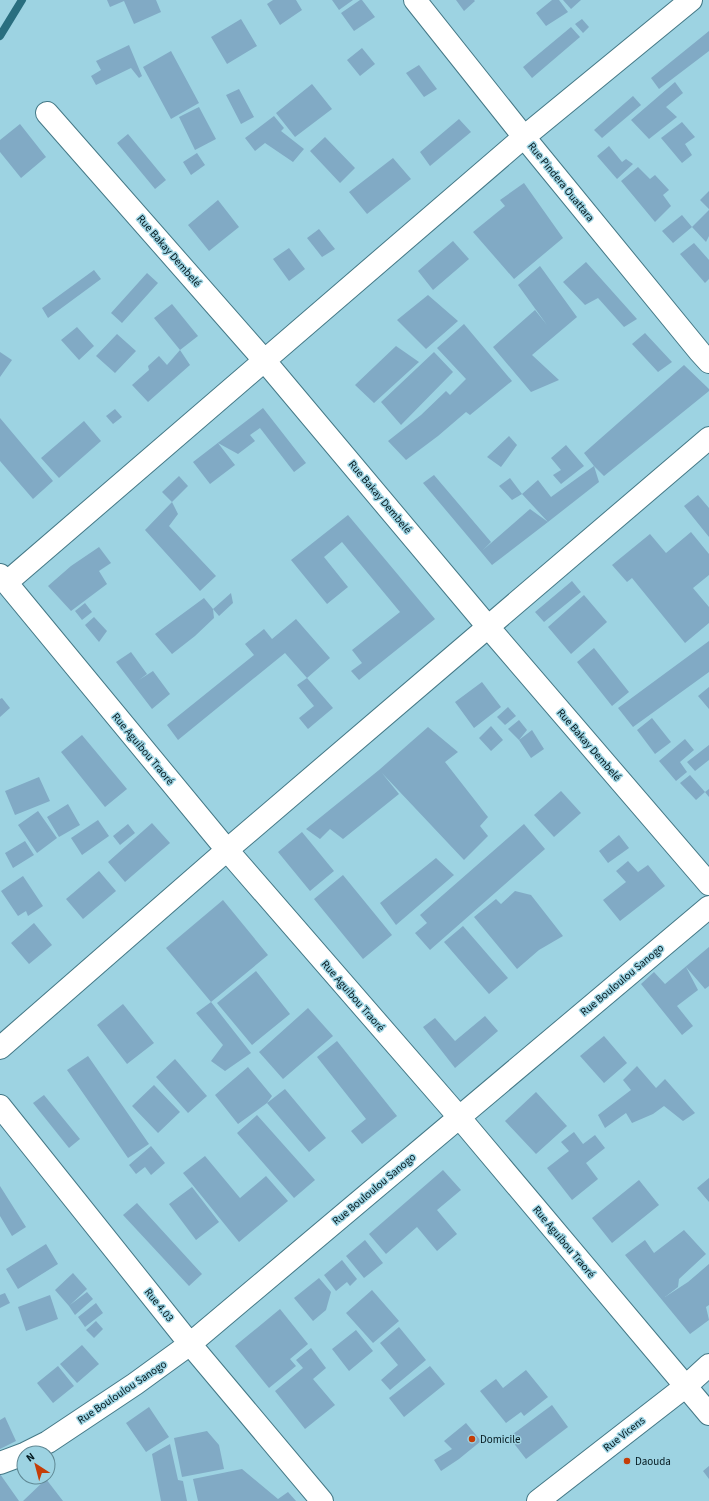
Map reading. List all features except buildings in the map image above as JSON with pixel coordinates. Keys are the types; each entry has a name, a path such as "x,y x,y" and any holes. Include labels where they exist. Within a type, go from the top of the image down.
{"street":[{"name":"Rue Pindera Ouattara","path":"415,0 524,137 698,351 709,362"},
{"path":"3,579 264,360 524,137 691,0"},
{"name":"Rue Bakay Dembelé","path":"47,114 264,360 489,628 709,884"},
{"path":"0,1048 227,850 489,628 709,438"},
{"name":"Rue Aguibou Traoré","path":"3,579 227,850 459,1117 709,1414"},
{"name":"Rue Bouloulou Sanogo","path":"41,1445 135,1384 190,1344 709,907"},
{"name":"Rue 4.03","path":"0,1106 190,1344 322,1501"},
{"name":"Rue Vicens","path":"538,1501 686,1386 709,1365"},
{"name":"Rue Bouloulou Sanogo","path":"0,1463 16,1457"}],"waterway":[{"path":"0,36 22,0"}],"place":[{"name":"Domicile","path":"472,1439"},
{"name":"Daouda","path":"627,1461"}]}
